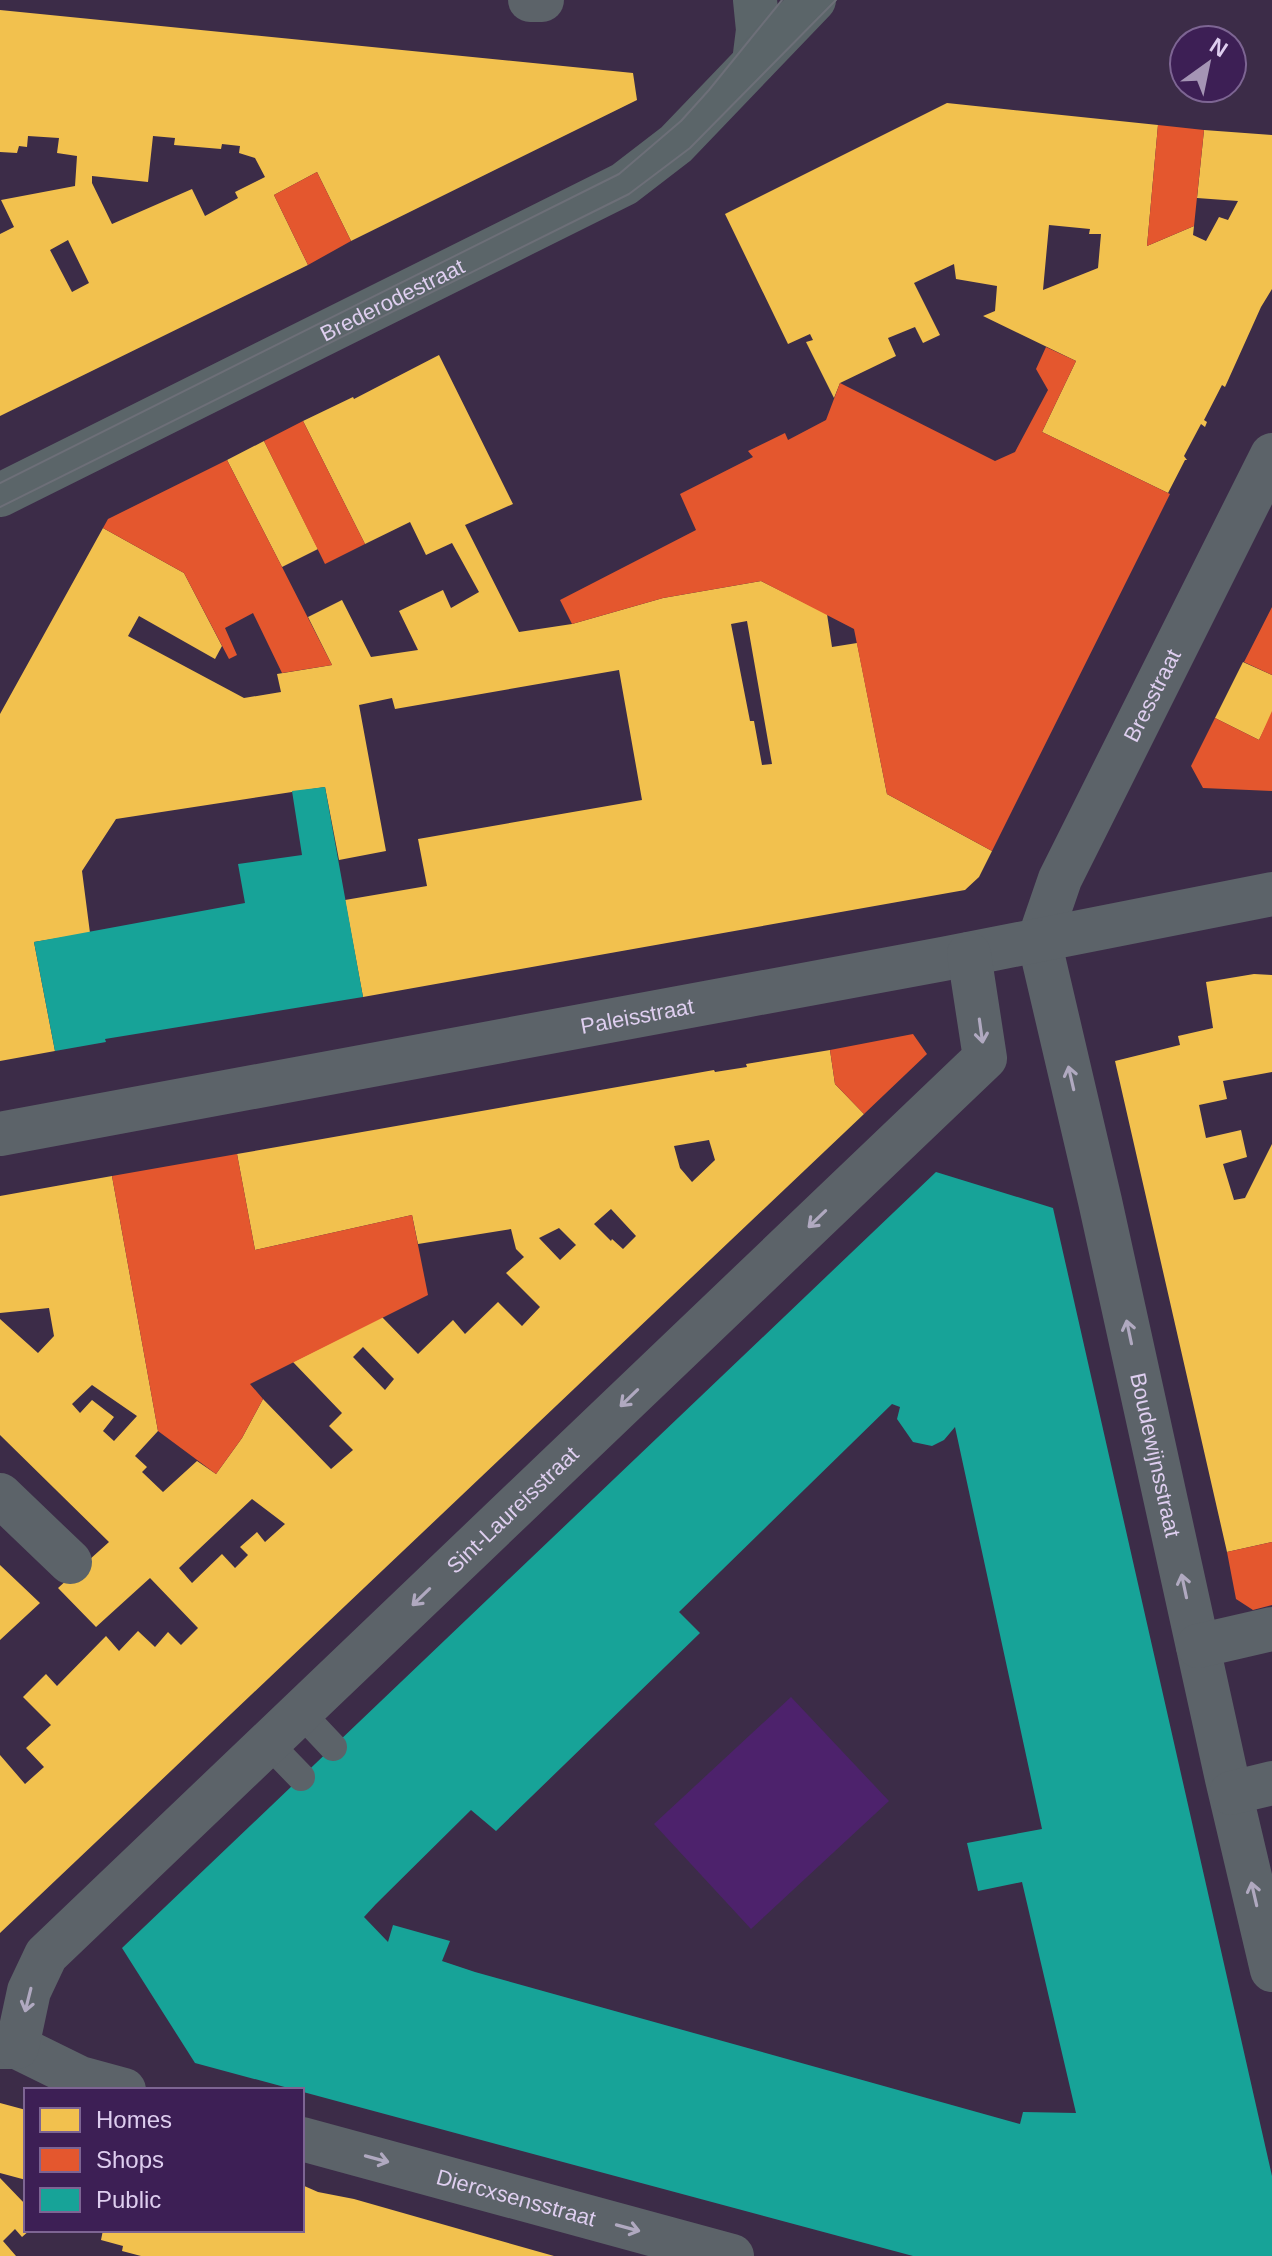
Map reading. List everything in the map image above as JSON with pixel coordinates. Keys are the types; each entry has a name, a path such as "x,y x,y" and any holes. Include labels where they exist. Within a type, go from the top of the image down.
{"street":[{"path":"530,0 542,0"},
{"path":"754,62 758,30 755,0"},
{"name":"Brederodestraat","path":"0,495 624,184 676,144 814,0"},
{"name":"Bresstraat","path":"1039,940 1060,879 1272,455"},
{"name":"Paleisstraat","path":"0,1134 969,954 1272,894"},
{"name":"Boudewijnsstraat","path":"1039,940 1198,1646 1251,1788 1272,1970"},
{"name":"Sint-Laureisstraat","path":"8,2047 46,1955 985,1058 969,954"},
{"path":"0,1495 70,1562"},
{"path":"1198,1646 1272,1629"},
{"path":"8,2047 80,2078 117,2088"},
{"name":"Diercxsensstraat","path":"304,2140 732,2256"}],"lane":[{"path":"300,1712 333,1747"},
{"path":"268,1743 301,1777"}],"shaded area":[{"path":"791,1697 889,1801 751,1929 654,1824"}],"building: Homes":[{"path":"0,10 633,73 637,100 351,241 317,172 274,195 308,265 0,416 0,234 14,227 1,200 75,186 77,156 57,153 59,138 28,136 27,147 19,146 17,153 0,152","holes":["153,136 175,138 174,145 221,149 222,144 240,146 239,153 255,158 265,177 235,192 238,198 205,216 192,189 112,224 92,183 92,176 148,182","68,240 89,283 72,292 50,250"]},
{"path":"947,103 1158,125 1147,246 1194,226 1193,235 1206,241 1219,217 1228,220 1238,201 1197,198 1204,130 1272,135 1272,289 1225,387 1222,385 1204,420 1207,422 1205,427 1201,424 1184,456 1187,460 1168,493 1042,432 1076,361 983,316 995,311 997,286 956,279 954,264 914,283 940,335 923,343 915,327 888,338 896,356 840,383 834,398 806,342 813,340 810,334 788,344 725,214","holes":["1049,225 1090,229 1089,234 1101,234 1098,268 1043,290"]},
{"path":"439,355 513,504 465,525 519,632 572,624 663,598 761,581 827,614 832,647 857,643 887,794 992,851 979,877 965,890 363,997 345,900 427,886 418,839 642,800 619,670 395,709 392,698 359,705 386,851 339,860 325,787 116,819 82,871 90,933 34,942 55,1051 0,1061 0,714 103,528 184,573 222,646 215,659 139,616 128,636 244,698 281,692 277,674 332,665 308,617 342,600 371,657 418,650 399,611 443,590 451,608 479,592 452,543 426,555 410,522 365,544 303,421 354,399","holes":["747,621 772,764 762,765 731,624"]},
{"path":"264,441 318,549 282,567 227,460"},
{"path":"1243,662 1272,675 1272,714 1259,740 1215,718"},
{"path":"1254,974 1272,975 1272,1072 1223,1081 1227,1099 1199,1105 1206,1138 1241,1130 1247,1157 1223,1164 1234,1200 1245,1198 1272,1144 1272,1542 1227,1552 1115,1061 1180,1045 1178,1036 1213,1028 1206,982"},
{"path":"830,1050 835,1084 864,1114 0,1933 0,1755 25,1784 44,1767 26,1748 51,1725 23,1697 46,1674 57,1686 106,1636 119,1651 138,1631 155,1647 168,1632 181,1645 198,1628 150,1578 96,1627 58,1588 109,1542 0,1435 0,1319 38,1353 54,1336 49,1308 0,1313 0,1196 112,1176 158,1431 135,1456 147,1467 142,1472 163,1492 197,1461 216,1474 242,1438 263,1399 331,1469 353,1450 329,1426 342,1413 293,1362 382,1317 418,1354 453,1320 465,1334 498,1302 522,1326 540,1307 506,1273 524,1257 516,1249 511,1229 418,1244 412,1215 255,1250 237,1154 714,1070 747,1067 746,1064","holes":["709,1140 715,1160 692,1182 680,1168 674,1146","611,1209 636,1236 623,1249 594,1224","559,1228 576,1245 560,1260 539,1238","363,1347 394,1379 385,1390 353,1357","92,1385 137,1416 114,1441 103,1431 114,1417 92,1400 80,1413 72,1404","252,1499 285,1524 265,1542 257,1532 240,1547 248,1555 235,1568 222,1554 192,1583 179,1568"]},
{"path":"0,1565 40,1603 0,1640"},
{"path":"0,2103 24,2109 24,2179 0,2173"},
{"path":"0,2178 24,2203 24,2232 28,2232 22,2237 15,2229 3,2241 16,2256 0,2256"},
{"path":"304,2186 554,2256 141,2256 122,2251 123,2246 101,2240 103,2232 304,2232"}],"building: Shops":[{"path":"1158,125 1204,130 1194,226 1147,246"},
{"path":"317,172 351,241 308,265 274,195"},
{"path":"1046,347 1076,361 1042,432 1170,494 992,851 887,794 854,629 761,581 663,598 572,624 560,600 696,530 680,494 753,457 748,451 785,433 788,440 826,420 840,383 995,461 1015,452 1048,390 1036,369"},
{"path":"303,421 365,544 325,564 264,441"},
{"path":"227,460 332,665 282,673 253,613 225,628 237,655 229,659 184,573 103,528 108,519"},
{"path":"1272,607 1272,675 1244,662"},
{"path":"1272,711 1272,791 1203,788 1191,766 1215,718 1259,740"},
{"path":"913,1034 927,1054 864,1114 835,1084 830,1050"},
{"path":"237,1154 255,1250 412,1215 428,1295 250,1384 263,1399 242,1438 216,1474 158,1431 112,1176"},
{"path":"1272,1542 1272,1605 1253,1610 1236,1599 1227,1552"}],"building: Public":[{"path":"325,787 363,997 105,1039 106,1042 55,1051 34,942 245,903 238,864 302,855 292,791"},
{"path":"936,1172 1053,1208 1272,2176 1272,2256 913,2256 304,2092 304,2088 288,2088 195,2063 122,1948","holes":["892,1404 900,1407 897,1419 913,1442 932,1446 944,1440 955,1427 1042,1829 967,1843 978,1891 1022,1882 1076,2113 1023,2112 1020,2124 475,1972 442,1961 450,1941 393,1925 388,1942 364,1917 376,1904 471,1810 496,1831 700,1633 679,1612"]}],"tram line":[{"path":"0,483 619,174 681,121 782,0"},
{"path":"0,507 629,194 690,148 836,0"}]}
